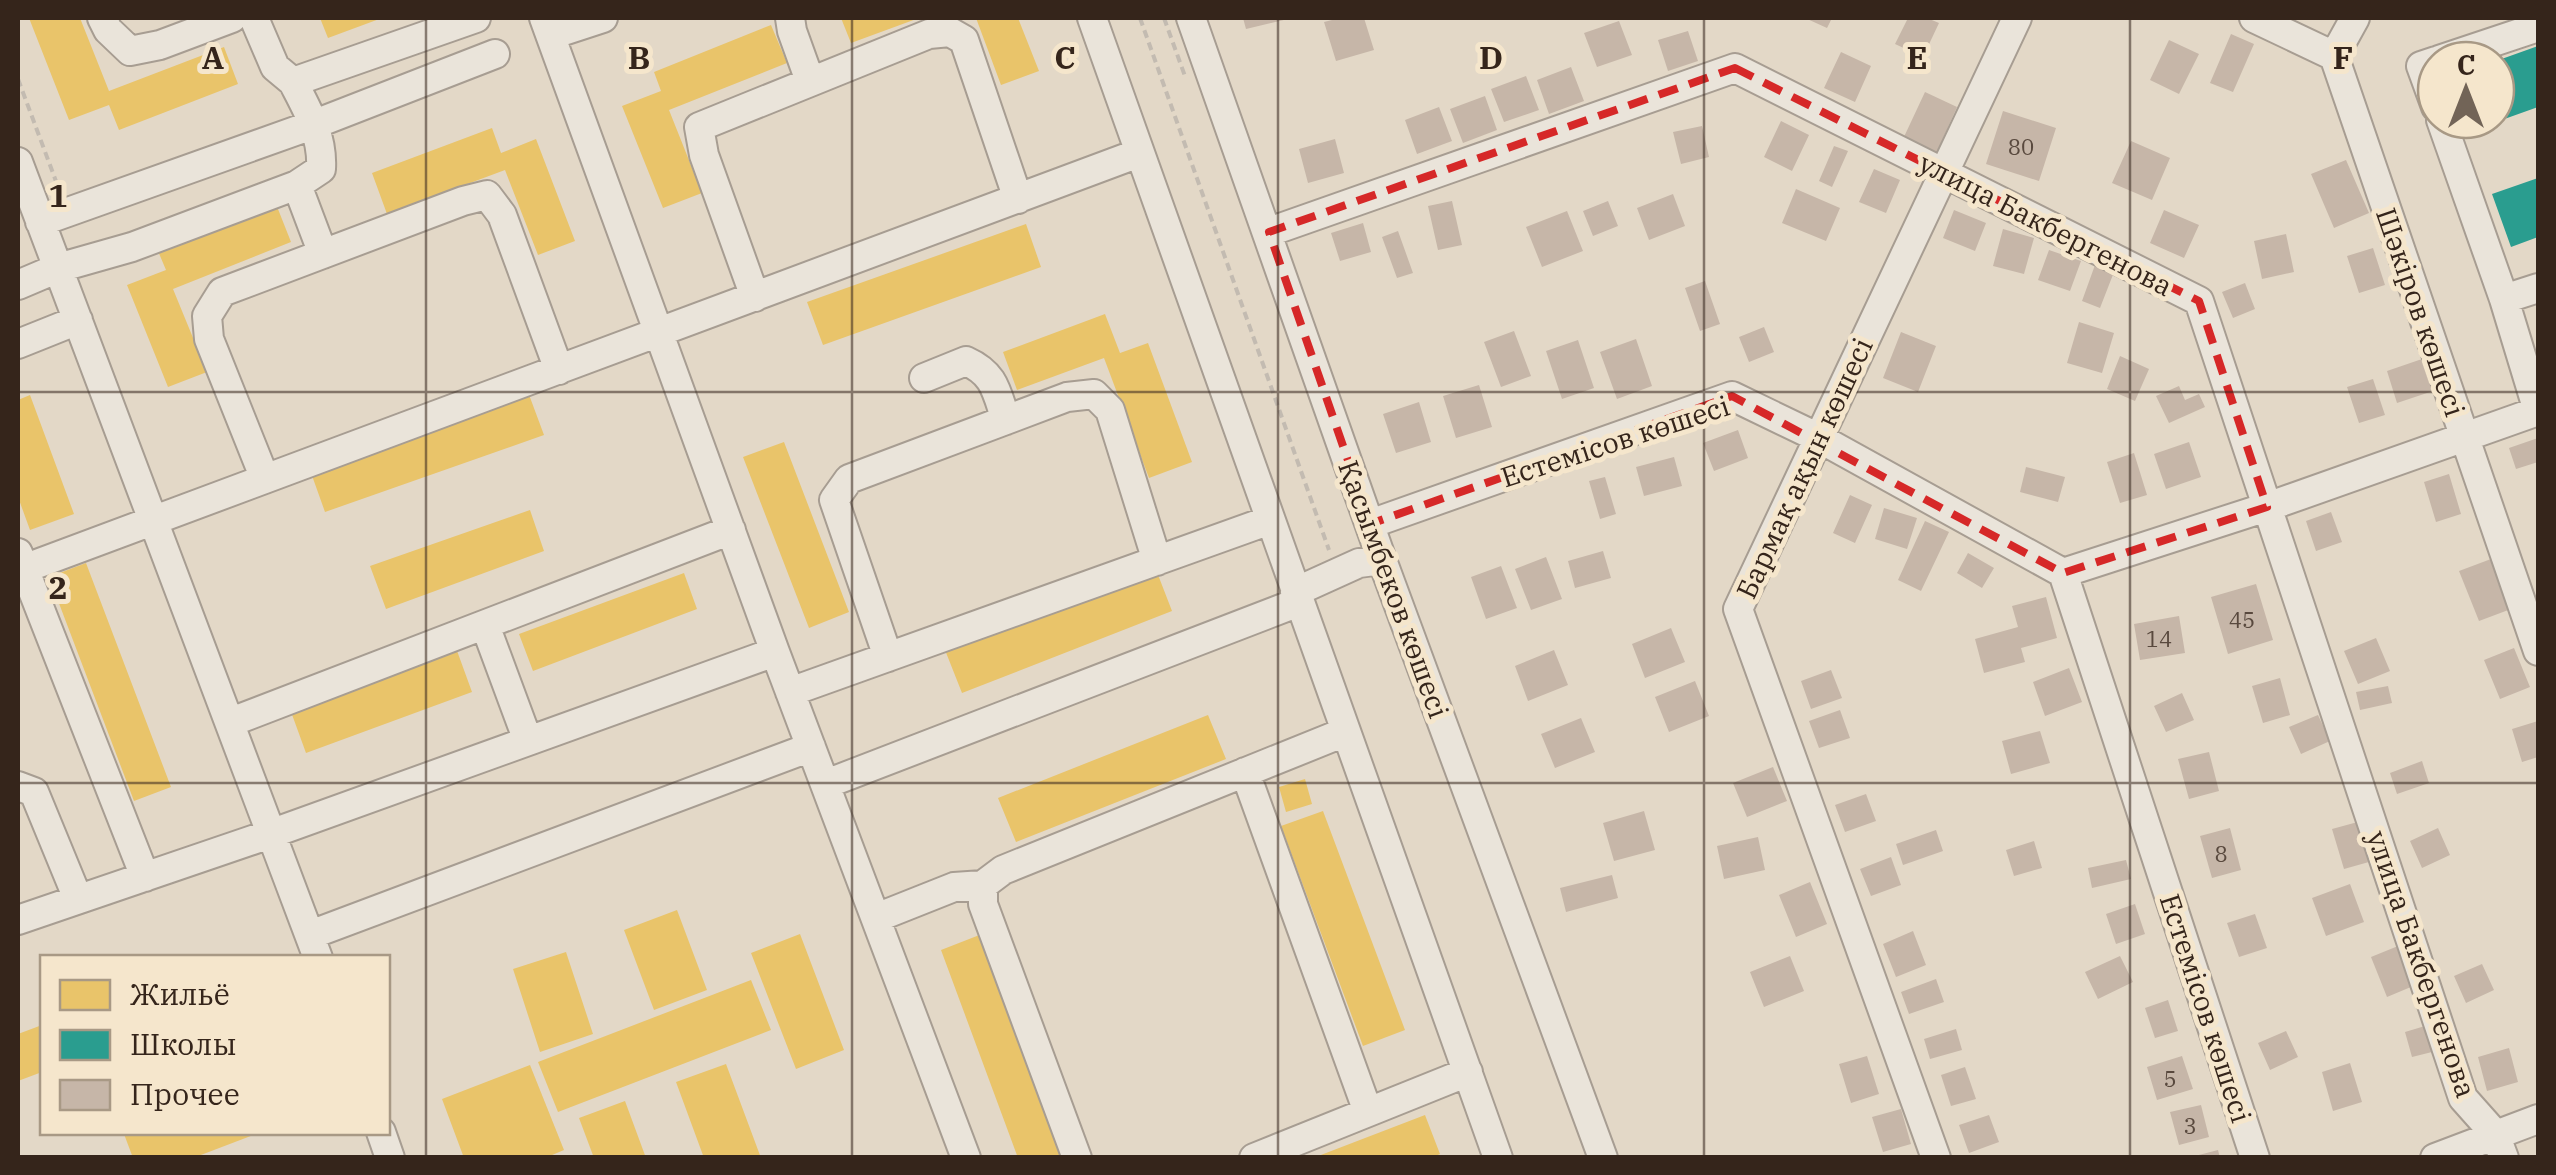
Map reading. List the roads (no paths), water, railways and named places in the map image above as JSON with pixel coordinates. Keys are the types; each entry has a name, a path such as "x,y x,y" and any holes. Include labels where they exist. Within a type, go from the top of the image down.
{"street":[{"path":"102,18 108,30 130,51 160,45 232,18"},
{"path":"18,285 58,268 132,248 297,185 321,169 322,152 315,124 293,82 275,67 254,18"},
{"path":"293,82 476,18"},
{"path":"602,18 548,26 775,652 966,1158"},
{"path":"790,18 810,81"},
{"path":"1092,18 1498,1158"},
{"name":"Қасымбеков көшесі","path":"1192,18 1382,560 1604,1158"},
{"name":"Бармақ ақын көшесі","path":"1936,1158 1738,609 2017,18"},
{"path":"2254,18 2334,56 2355,18"},
{"path":"2500,40 2538,27"},
{"path":"754,296 704,155 699,127 928,34 950,32 964,40 1018,199"},
{"path":"40,222 315,124 495,54"},
{"name":"Шәкіров көшесі","path":"2334,56 2538,651"},
{"name":"улица Бакбергенова","path":"1268,232 1735,68 2198,301 2463,1098 2500,1146"},
{"path":"2063,573 2268,507 2538,411 2504,300 2447,140"},
{"path":"144,877 20,564 154,520 1140,153"},
{"path":"18,162 314,946 811,747"},
{"path":"297,185 323,254"},
{"path":"264,479 209,339 207,316 222,292 463,201 487,195 502,215 559,370"},
{"path":"2504,300 2538,288"},
{"path":"18,344 78,320"},
{"path":"924,378 966,361 980,367 989,374 1006,420"},
{"path":"888,657 834,500 850,479 1067,397 1094,394 1110,410 1157,560"},
{"name":"Естемісов көшесі","path":"1370,524 1732,396 1817,437 2063,573 2255,1158"},
{"path":"790,692 1270,520"},
{"path":"231,722 731,530"},
{"path":"826,784 1297,597 1359,563 1382,560"},
{"path":"484,625 528,741"},
{"path":"18,920 273,833 775,652"},
{"path":"876,918 954,887 984,884 1003,870 1346,732"},
{"path":"1245,772 1368,1112"},
{"path":"18,786 34,792 78,899"},
{"path":"984,884 982,904 1077,1158"},
{"path":"1254,1158 1468,1072"},
{"path":"2435,1158 2500,1146 2538,1119"}]}
